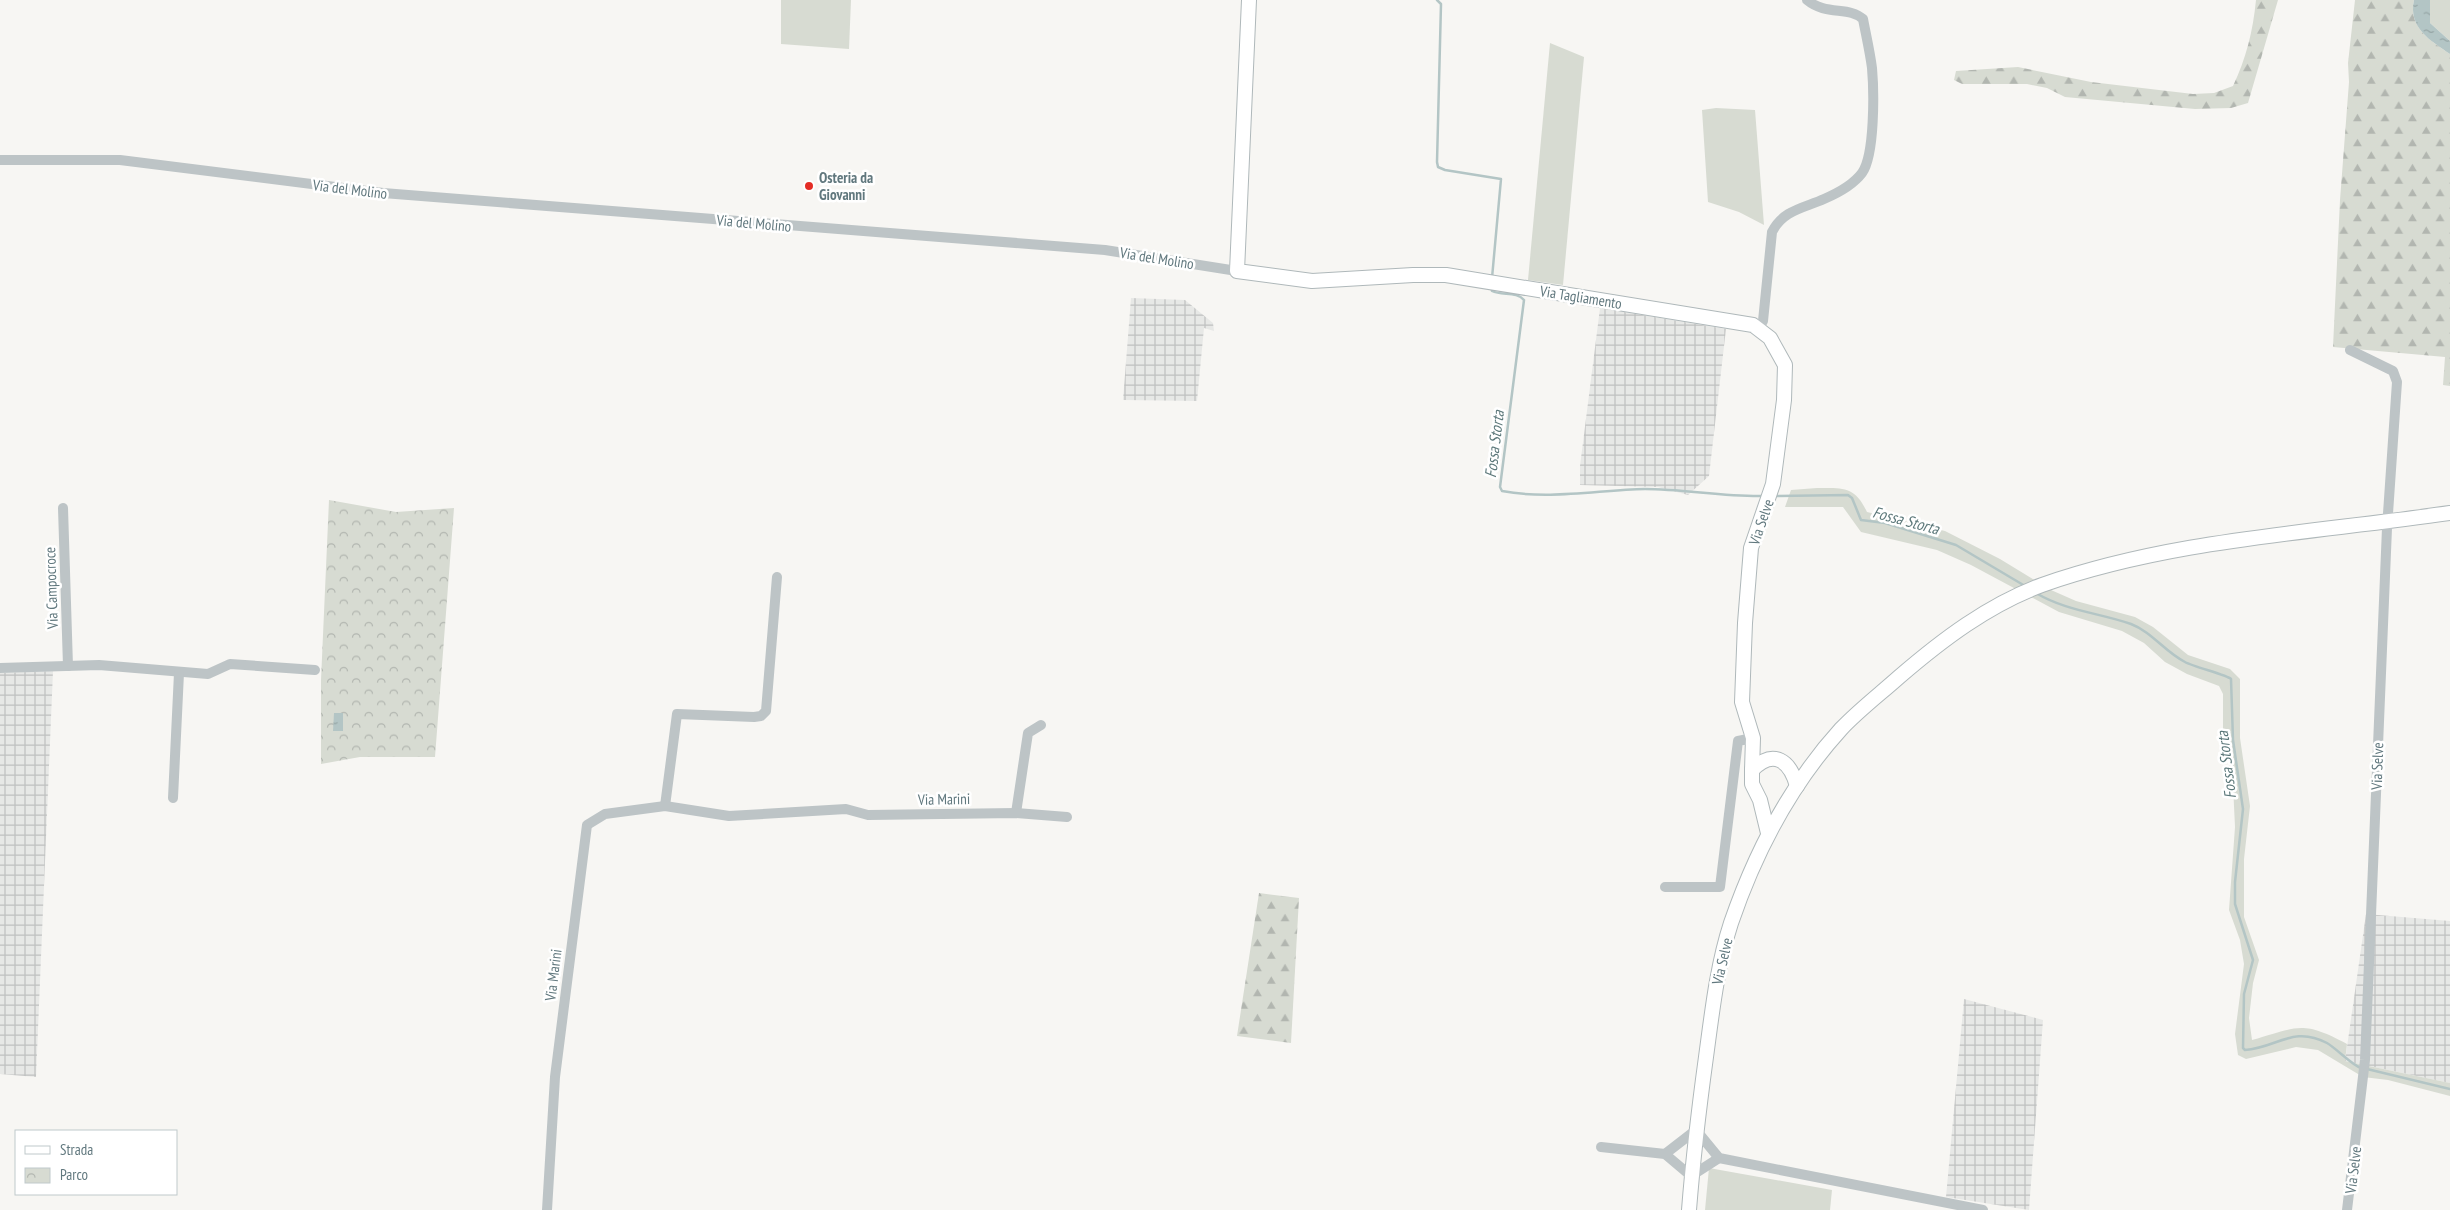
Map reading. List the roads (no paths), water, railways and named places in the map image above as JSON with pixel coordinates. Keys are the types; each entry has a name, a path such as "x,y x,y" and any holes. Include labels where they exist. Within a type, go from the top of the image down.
{"street":[{"path":"1237,271 1249,0"},
{"path":"1758,328 1763,322 1771,238 1776,224 1785,215 1798,208 1824,199 1849,186 1863,172 1869,159 1873,84 1863,19 1855,13 1816,7 1807,0"},
{"name":"Via del Molino","path":"0,160 120,160 383,194 1105,250 1237,271"},
{"name":"Via Tagliamento","path":"1237,271 1312,281 1429,274 1758,328"},
{"name":"Via Selve","path":"1689,1210 1696,1130 1713,1000 1731,924 1768,833 1760,800 1752,784 1753,738 1742,702 1745,623 1751,548 1773,484 1784,400 1785,365 1770,338 1758,328"},
{"name":"Via Selve","path":"2347,1210 2365,1060 2388,522 2397,382 2393,371 2350,350"},
{"name":"Via Campocroce","path":"63,508 68,666"},
{"path":"1768,833 1797,786 1842,728 1956,630 2016,596 2045,584 2149,555 2204,545 2450,513"},
{"path":"665,806 677,714 754,717 761,716 766,711 777,577"},
{"path":"0,668 129,667 179,673 208,674 230,664 315,670"},
{"path":"173,798 179,673"},
{"path":"1016,813 1028,733 1041,726"},
{"path":"1665,886 1720,886 1738,740 1753,738"},
{"name":"Via Selve","path":"1753,738 1773,759"},
{"path":"1752,770 1762,762 1773,759 1787,763 1816,760"},
{"path":"1787,763 1793,772 1797,786"},
{"path":"1760,800 1772,802 1788,801"},
{"name":"Via Marini","path":"547,1210 555,1077 588,825 604,814 665,806 729,816 846,808 868,815 1016,813 1066,817"},
{"path":"1665,1154 1696,1130 1719,1158 1983,1210"},
{"path":"1601,1147 1665,1154 1691,1176 1719,1158"}],"water":[{"path":"2414,0 2430,0 2430,23 2450,41 2450,54 2428,38 2417,26 2413,10"},
{"path":"334,713 343,713 343,731 333,731"}],"waterway":[{"name":"Fossa Storta","path":"1437,0 1441,4 1437,162 1438,167 1445,170 1501,179 1492,278"},
{"name":"Fossa Storta","path":"1491,286 1492,291 1521,297 1524,300 1500,487 1502,491 1520,494 1556,495 1645,489 1764,496"},
{"name":"Fossa Storta","path":"1775,496 1848,495 1852,498 1861,520 1885,523 1956,545 2025,586"},
{"name":"Fossa Storta","path":"2036,593 2071,608 2131,624 2145,632 2185,662 2231,679 2233,740 2243,809 2235,882 2235,904 2253,960 2244,994 2243,1048 2245,1050 2267,1046 2285,1039 2304,1036 2327,1043 2353,1064 2361,1068"},
{"name":"Fossa Storta","path":"2367,1069 2450,1089"}],"place":[{"name":"Osteria da Giovanni","path":"809,186"}]}
